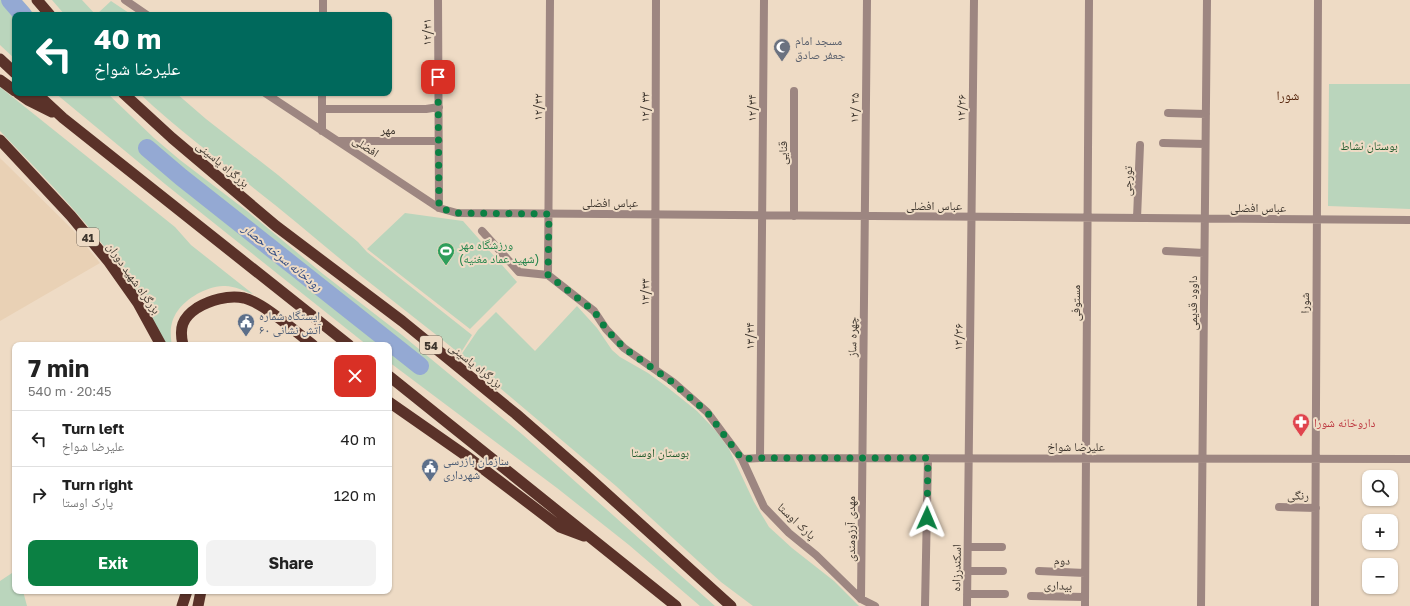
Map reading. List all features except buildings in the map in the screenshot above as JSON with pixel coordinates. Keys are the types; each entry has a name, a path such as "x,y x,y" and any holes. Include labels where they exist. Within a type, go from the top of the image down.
{"highway":[{"path":"37,0 47,12"},
{"path":"0,59 12,70"},
{"path":"0,80 12,89"},
{"path":"22,96 63,118"},
{"path":"39,96 63,118 345,342"},
{"name":"بزرگراه یاسینی","path":"126,96 172,138 276,226 402,321 516,414 731,606"},
{"name":"بزرگراه شهید دوران","path":"0,140 71,216 109,262 138,303 159,342"},
{"path":"183,342 181,328 189,313 202,305 224,298 244,298 266,309 309,342"},
{"path":"392,378 676,606"},
{"path":"392,404 465,455 560,527 592,538"},
{"path":"182,606 186,594"},
{"path":"198,606 200,594"}],"street":[{"path":"125,0 142,12"},
{"path":"323,0 323,12"},
{"name":"۱۲/۳۱","path":"438,0 439,208"},
{"name":"۱۲/۳۲","path":"548,275 550,0"},
{"name":"۱۲/ ۳۳","path":"656,0 656,215"},
{"name":"۱۲/۳۴","path":"762,215 764,0"},
{"name":"۱۲/ ۳۵","path":"865,216 867,0"},
{"name":"۱۲/۳۶","path":"972,217 974,0"},
{"name":"مستوفی","path":"1085,606 1090,0"},
{"name":"داوود قدیمی","path":"1201,606 1206,0"},
{"name":"شورا","path":"1315,606 1318,0"},
{"name":"قنایی","path":"794,92 794,216"},
{"name":"افضلی","path":"270,96 439,208 457,213"},
{"path":"322,96 322,131"},
{"path":"322,109 426,109 439,107"},
{"path":"1168,112 1206,114"},
{"name":"مهر","path":"338,141 439,141"},
{"path":"1163,143 1205,144"},
{"name":"تورجی","path":"1137,218 1140,145"},
{"name":"عباس افضلی","path":"457,213 1410,220"},
{"name":"۱۳/۳۳","path":"655,369 656,215"},
{"name":"۱۳/۳۴","path":"760,458 762,215"},
{"name":"چهره ساز","path":"863,458 865,216"},
{"name":"۱۳/۳۶","path":"969,458 972,217"},
{"path":"482,231 519,272 548,275"},
{"path":"1166,251 1204,253"},
{"name":"پارک اوستا","path":"548,275 594,311 606,329 624,348 655,369 707,412 742,459 764,507 789,533 816,555 861,599 875,606"},
{"name":"مهدی آرزومندی","path":"861,599 863,458"},
{"path":"925,606 928,458"},
{"name":"اسکندرزاده","path":"967,606 969,458"},
{"name":"علیرضا شواخ","path":"742,459 1410,459"},
{"name":"رنگی","path":"1279,507 1316,508"},
{"path":"968,547 1002,547"},
{"path":"967,571 1003,571"},
{"name":"دوم","path":"1039,571 1085,573"},
{"path":"967,594 1005,594"},
{"name":"بیداری","path":"1031,596 1085,597"}],"shaded area":[{"path":"0,158 73,230 100,263 0,321"}],"green space":[{"path":"0,0 22,0 32,12 12,12 12,56 0,45"},
{"path":"52,0 82,0 93,12 62,12"},
{"path":"111,1 128,12 99,12"},
{"name":"بوستان نشاط","path":"1329,84 1410,84 1410,209 1328,206"},
{"path":"0,87 175,227 191,245 253,294 235,287 220,286 213,287 197,294 179,309 172,321 172,342 164,342 126,275 106,248 62,196 0,131"},
{"path":"59,96 110,96 154,138 180,160 247,211 323,274 402,335 523,435 715,606 700,606 629,545 557,488 392,364 392,342 363,342 165,184"},
{"path":"142,96 179,96 206,119 278,175 358,242 367,252 472,335 460,354 360,275"},
{"name":"ورزشگاه مهر (شهید عماد مغنیه)","path":"405,213 463,221 517,282 470,329 367,249"},
{"name":"بوستان اوستا","path":"577,306 597,328 612,350 620,357 648,373 667,387 697,411 716,431 729,449 754,502 769,527 792,548 834,581 859,606 753,606 721,582 616,486 461,355 478,330 496,312 535,351"},
{"path":"12,573 12,594 24,594 27,606 0,606 0,581"}],"waterway":[{"name":"رودخانه سرخه حصار","path":"10,0 20,12"},
{"name":"رودخانه سرخه حصار","path":"147,148 181,177 390,342"},
{"name":"رودخانه سرخه حصار","path":"392,344 420,366"}],"place":[{"name":"مسجد امام جعفر صادق","path":"782,62"},
{"name":"ورزشگاه مهر (شهید عماد مغنیه)","path":"446,266"},
{"name":"ایستگاه شماره ۶۰ آتش نشانی","path":"246,337"},
{"name":"داروخانه شورا","path":"1301,437"},
{"name":"سازمان بازرسی شهرداری","path":"430,482"}],"district":[{"name":"شورا","path":"1288,95"}],"route":[{"path":"438,77 439,208 457,213 549,214 548,275 594,311 606,329 624,348 672,382 707,412 742,459 928,458 927,518"}]}
